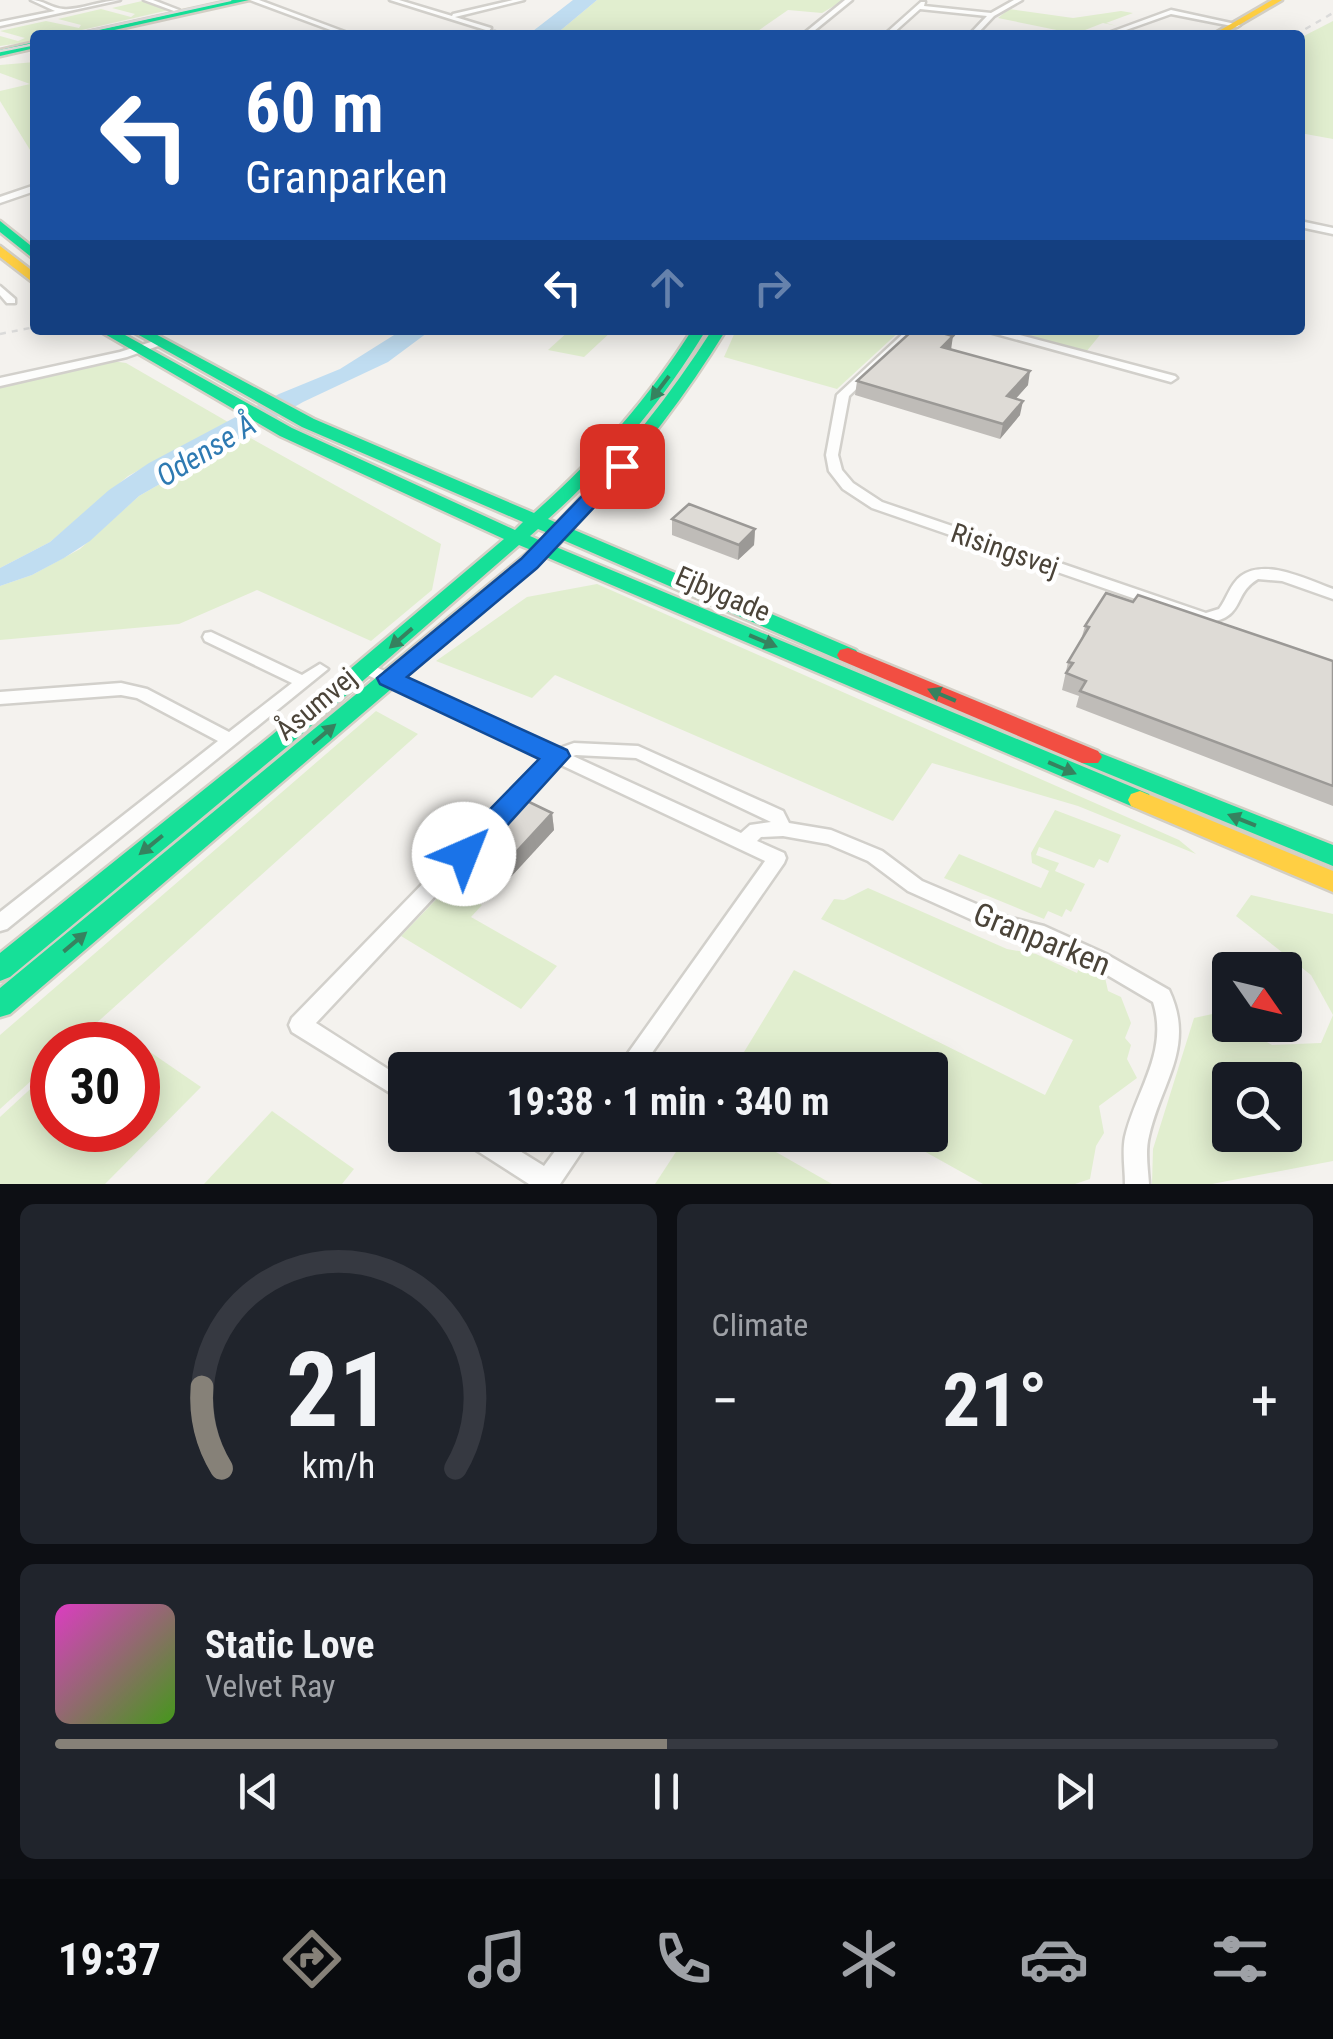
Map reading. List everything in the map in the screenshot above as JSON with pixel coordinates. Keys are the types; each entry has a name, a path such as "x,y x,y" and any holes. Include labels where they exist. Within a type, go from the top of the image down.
{"street":[{"path":"34,0 62,11"},
{"path":"0,24 117,0"},
{"path":"146,0 176,10"},
{"path":"100,30 222,0"},
{"path":"105,30 249,0 336,30"},
{"path":"392,0 486,30"},
{"path":"451,16 521,0"},
{"path":"811,30 850,0"},
{"path":"893,30 926,0"},
{"path":"977,30 992,15 1020,0"},
{"path":"1228,30 1278,0"},
{"path":"919,6 992,15"},
{"path":"1120,30 1171,12 1237,26"},
{"path":"0,50 30,44"},
{"path":"0,200 30,190"},
{"path":"0,225 30,252"},
{"path":"1305,225 1333,231"},
{"path":"0,250 30,276"},
{"path":"0,289 11,301"},
{"name":"Åsumvej","path":"540,535 663,386 695,335"},
{"name":"Åsumvej","path":"0,970 367,668 500,552 576,515 622,466 669,406 716,335"},
{"name":"Risingsvej","path":"908,335 843,395 833,463 840,478 860,496 901,514 1205,618 1226,613 1244,581 1255,576 1282,579 1333,594"},
{"path":"1007,335 1171,378"},
{"path":"0,382 136,340"},
{"name":"Ejbygade","path":"136,340 157,343 240,399"},
{"name":"Ejbygade","path":"136,340 376,474 540,535 651,570 1333,856"},
{"name":"Ejbygade","path":"296,427 512,510 569,559 1276,858 1333,878"},
{"path":"512,510 535,507 586,465 605,457"},
{"path":"376,474 492,538 500,552"},
{"path":"576,515 583,529 651,570"},
{"path":"434,642 456,610 540,535 688,594 770,621"},
{"path":"434,642 491,607 545,564 569,559"},
{"name":"Åsumvej","path":"211,638 304,682"},
{"name":"Åsumvej","path":"0,1005 434,642"},
{"path":"367,668 778,858 640,1052"},
{"name":"Åsumvej","path":"4,913 320,669"},
{"path":"0,698 121,689 142,693 231,740"},
{"path":"388,1081 300,1025 557,756 574,749 638,752 777,816 783,829"},
{"name":"Granparken","path":"743,842 758,830 783,829 831,837 875,856 915,886 1004,926 1037,932 1100,960 1162,996 1171,1032 1168,1052 1136,1140 1137,1184"},
{"path":"500,1152 547,1182 569,1152"}],"green space":[{"path":"597,0 844,0 822,13 788,10 759,30 561,30"},
{"path":"142,1 169,10 82,30 30,30 30,42 0,46 0,36 18,41 25,38 0,31 46,21 79,28 81,25 58,19 101,9 131,17 135,14 112,8"},
{"path":"1009,9 1073,18 1133,13 1106,23 1117,26 1103,23 1085,30 1057,30 998,18"},
{"path":"1333,21 1333,139 1305,134 1305,35"},
{"path":"30,62 30,84 0,73 0,65"},
{"path":"30,84 30,150 0,101 0,91"},
{"path":"564,335 608,335 584,357 548,350"},
{"path":"734,335 896,335 837,389 724,357"},
{"path":"1023,335 1100,335 1086,352"},
{"path":"112,361 126,363 228,422 128,476 50,542 0,568 0,385"},
{"path":"245,435 441,544 432,590 371,641 257,590 179,624 0,640 0,586 32,575 80,549 139,496"},
{"path":"597,584 1179,840 1196,854 1078,806 932,763 893,821 555,675 532,698 436,661 527,597"},
{"path":"376,711 418,734 98,1022 30,1022 30,1082 0,1109 0,1035"},
{"path":"1055,810 1121,835 1108,863 1099,859 1094,868 1039,847 1036,855 1059,863 1055,871 1085,884 1071,912 1066,909 1062,917 1048,911 1044,919 944,878 959,854 1041,888 1049,871 1032,863 1031,853"},
{"path":"449,886 482,905 471,917 557,966 521,1009 401,936"},
{"path":"868,888 1007,949 1036,954 1077,973 1081,963 1104,973 1108,991 1121,997 1131,1023 1125,1038 1131,1045 1127,1059 1137,1078 1099,1106 1104,1133 1096,1146 1090,1179 1075,1184 983,1184 926,1152 948,1152 948,1052 744,1052 794,970 1045,1095 1073,1040 821,919 834,899 844,900"},
{"path":"1251,895 1333,914 1333,1015 1311,975 1302,968 1302,952 1282,952 1236,916"},
{"path":"1212,1014 1212,1042 1321,1043 1333,1015 1333,1161 1212,1184 1152,1184 1153,1149 1194,1018"},
{"path":"160,1059 201,1087 160,1128"},
{"path":"30,1089 30,1152 137,1152 105,1184 0,1184 0,1117"},
{"path":"272,1111 354,1169 342,1184 204,1184"},
{"path":"676,1152 776,1152 832,1184 655,1184"}],"water":[{"path":"573,0 597,0 561,30 534,30"},
{"name":"Odense Å","path":"394,335 424,335 388,362 303,402 139,496 90,541 64,558 0,586 0,568 50,542 109,490 149,463 279,394 340,369"}],"building":[{"path":"908,335 953,336 942,347 1030,371 1007,396 1023,401 1003,424 857,381"},
{"path":"689,504 755,529 739,545 672,519"},
{"path":"1106,593 1133,602 1138,595 1333,661 1333,786 1080,691 1086,681 1066,673 1073,663 1068,662"},
{"path":"525,800 552,813 494,876 467,862"}],"tram line":[{"path":"93,30 230,0"},
{"path":"0,51 30,45"}],"railway":[{"path":"1304,30 1333,13"},
{"path":"0,334 30,328"}],"traffic: fast":[{"path":"103,30 245,0"},
{"path":"0,53 30,46"},
{"path":"0,225 30,252"},
{"path":"114,335 286,432 492,527 1140,800"},
{"path":"146,335 308,423 848,655"},
{"path":"0,969 335,694 550,508 616,443 674,370 696,335"},
{"path":"0,1005 529,564 622,466 682,389 716,335"},
{"path":"1090,757 1333,856"}],"traffic: slow":[{"path":"1225,30 1278,0"},
{"path":"0,250 30,276"},
{"path":"1140,800 1333,882"}],"traffic: jam":[{"path":"848,655 1090,757"}],"route":[{"path":"464,854 557,756 389,678 529,564 622,466"}]}
